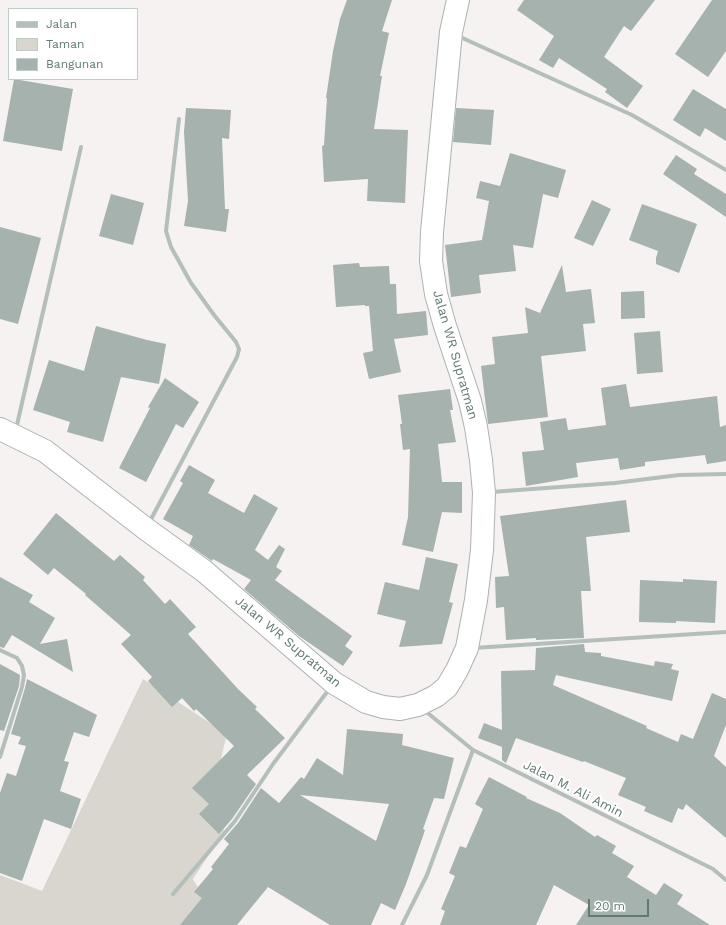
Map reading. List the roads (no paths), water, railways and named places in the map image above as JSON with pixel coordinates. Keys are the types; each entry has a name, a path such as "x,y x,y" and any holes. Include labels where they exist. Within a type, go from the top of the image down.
{"highway":[{"name":"Jalan WR Supratman","path":"7,432 45,451 146,529 204,571 334,683 366,702 383,707 400,708 418,705 436,696 447,686 457,670 467,648 476,600 482,550 484,493 475,420 436,294 431,261 432,232 450,32 458,0"}],"street":[{"path":"450,32 632,115 726,170"},
{"path":"146,529 237,357 239,349 236,342 191,283 171,247 166,231 179,119"},
{"path":"7,432 81,147"},
{"path":"484,493 615,483 679,476 726,474"},
{"path":"467,648 726,632"},
{"path":"0,650 17,658 22,666 24,675 22,687 0,757"},
{"path":"173,894 235,821 273,764 334,683"},
{"name":"Jalan M. Ali Amin","path":"418,705 473,750 713,869 726,880"},
{"path":"402,925 427,875 473,750"}]}
